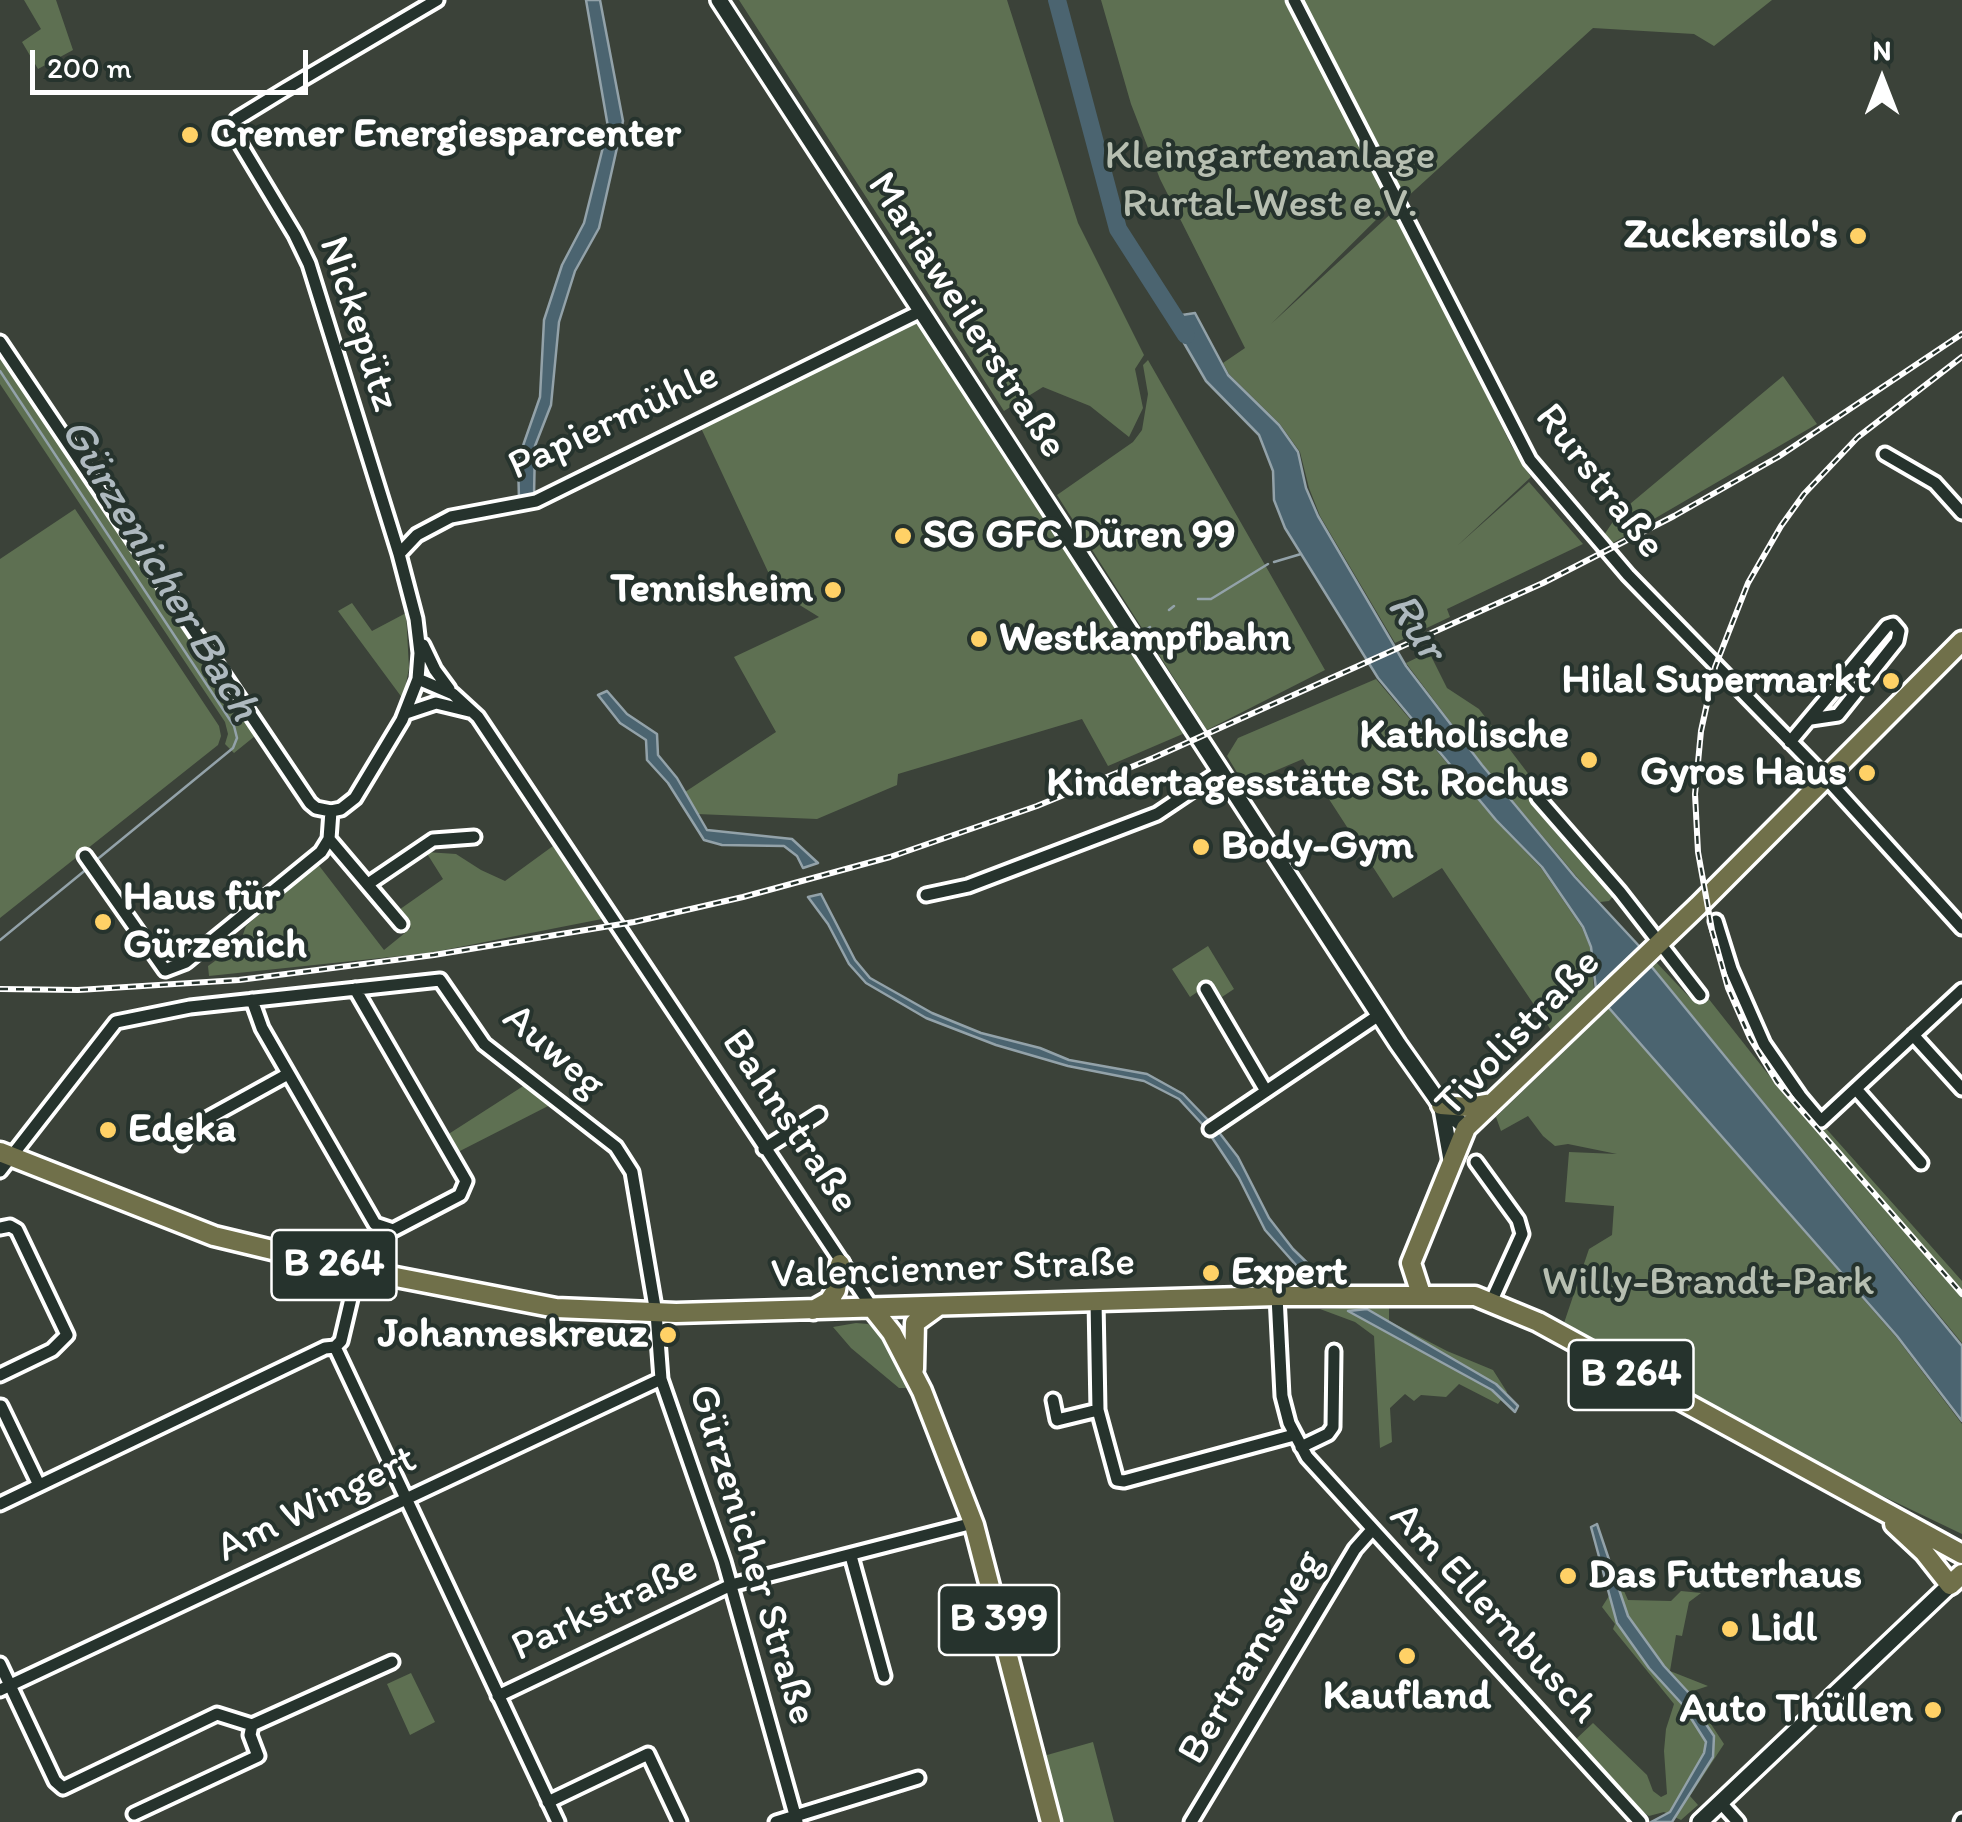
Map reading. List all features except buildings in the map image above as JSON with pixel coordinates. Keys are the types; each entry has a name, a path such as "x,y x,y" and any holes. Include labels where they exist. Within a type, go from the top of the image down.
{"main road":[{"name":"Mariaweilerstraße","path":"719,0 1379,1015 1441,1105 1466,1128"},
{"name":"Tivolistraße","path":"1387,1294 1411,1263 1466,1128 1962,641"},
{"path":"1451,1160 1441,1105 1468,1107 1491,1102"},
{"name":"Valencienner Straße","path":"4,1160 214,1236 358,1270 556,1308 656,1313 812,1311 1277,1296 1474,1296 1492,1300 1538,1322 1962,1554"},
{"path":"1411,1263 1421,1294"},
{"path":"812,1311 828,1301 836,1290 840,1264"},
{"path":"915,1376 915,1323 938,1306"},
{"name":"Bahnstraße","path":"873,1309 892,1333 915,1376 973,1523 1052,1822"},
{"name":"Valencienner Straße","path":"1878,1510 1956,1580"},
{"path":"1924,1552 1933,1543 1944,1542"},
{"path":"1700,1822 1956,1580"}],"street":[{"name":"Nickepütz","path":"398,554 308,264 295,235 233,132 233,125 237,119 436,0"},
{"name":"Rurstraße","path":"1294,0 1530,460 1628,575 1826,778 1962,928"},
{"name":"Papiermühle","path":"398,554 418,534 440,521 536,501 921,311"},
{"path":"0,342 316,808 341,809 354,798 406,713 417,684 419,636 398,554"},
{"path":"1886,454 1936,483 1962,513"},
{"path":"1790,742 1887,626 1893,624 1899,631 1897,640 1838,714 1811,718"},
{"name":"Bahnstraße","path":"419,636 434,670 478,717 873,1309"},
{"name":"Bahnstraße","path":"417,684 454,694"},
{"name":"Bahnstraße","path":"417,684 478,717"},
{"path":"406,713 436,703 461,708"},
{"path":"926,895 968,886 1158,814 1221,771"},
{"name":"Tivolistraße","path":"1538,798 1590,856 1700,995"},
{"path":"89,861 165,970 174,969 308,866 329,839 332,811"},
{"path":"368,884 433,840 474,836"},
{"path":"329,839 402,924"},
{"path":"1716,921 1730,969 1764,1044 1821,1121 1962,990"},
{"name":"Auweg","path":"4,1160 116,1022 190,1008 440,980 484,1044 616,1148 632,1172 656,1313"},
{"path":"252,1000 262,1028 379,1228 394,1230 463,1191 465,1176 355,989"},
{"path":"1206,989 1266,1091"},
{"path":"1210,1129 1379,1015"},
{"path":"1914,1036 1962,1089"},
{"path":"182,1144 192,1127 288,1074"},
{"path":"1856,1088 1921,1163"},
{"path":"764,1150 819,1114"},
{"path":"1476,1162 1518,1220 1522,1234 1492,1300"},
{"path":"0,1228 10,1226 17,1230 67,1335 52,1350 0,1376"},
{"path":"336,1348 358,1270"},
{"name":"Am Ellernbusch","path":"1277,1296 1282,1396 1297,1441 1371,1531 1640,1821"},
{"path":"1096,1301 1098,1410 1116,1478 1124,1481 1328,1434 1333,1427 1334,1351"},
{"name":"Gürzenicher Straße","path":"656,1313 662,1379 731,1585 796,1818"},
{"path":"0,1504 325,1348 336,1348"},
{"path":"336,1348 558,1822"},
{"name":"Am Wingert","path":"5,1688 662,1379"},
{"path":"1052,1400 1056,1420 1098,1410"},
{"path":"1,1406 38,1485"},
{"name":"Parkstraße","path":"498,1696 731,1585 973,1523"},
{"name":"Bertramsweg","path":"1191,1822 1355,1549 1371,1531"},
{"path":"851,1556 884,1676"},
{"path":"0,1664 5,1688 55,1781 63,1788 217,1714 252,1726 392,1662"},
{"path":"133,1814 258,1756 250,1735 252,1726"},
{"path":"548,1802 648,1754 680,1822"},
{"path":"776,1822 918,1778"},
{"path":"1720,1802 1738,1822"}],"green space":[{"path":"24,0 56,0 73,50 38,69 22,42 41,29"},
{"path":"739,0 1007,0 1078,223 1144,355 1135,369 1143,408 1129,437 1090,406 1043,387 1004,411"},
{"name":"Kleingartenanlage Rurtal-West e.V.","path":"1101,0 1284,0 1392,204 1271,324 1396,209 1511,445 1531,477 1457,546 1529,482 1583,544 1447,609 1450,617 1395,643 1320,516 1300,452 1280,424 1229,374 1223,363 1245,348 1160,179 1131,104"},
{"path":"1303,0 1772,0 1714,46 1694,34 1593,28 1405,199"},
{"name":"SG GFC Düren 99","path":"916,321 1185,733 1108,766 1082,719 898,774 897,785 817,819 697,814 685,792 776,732 734,657 819,617 777,591 701,428"},
{"path":"0,353 255,736 234,753 225,744 225,722 0,384"},
{"path":"1148,360 1325,670 1207,730 1057,495 1133,442 1142,430 1148,394 1143,365"},
{"path":"1783,376 1817,424 1611,544 1604,535 1618,514"},
{"path":"75,509 219,726 221,736 218,745 0,918 0,559"},
{"path":"352,603 372,631 406,613 409,668 403,699 338,611"},
{"path":"1429,652 1447,688 1479,709 1533,780 1528,791 1617,892 1609,901 1600,902 1577,877 1483,765 1406,663"},
{"path":"1376,679 1495,820 1541,868 1582,928 1590,947 1594,989 1551,1030 1442,868 1393,898 1303,759 1244,784 1227,756 1238,738"},
{"path":"553,846 602,919 429,953 209,976 208,966 240,943 246,926 317,863 384,950 411,928 396,912 443,879 426,852 456,854 505,881"},
{"path":"1208,946 1234,989 1222,997 1212,982 1190,997 1172,969"},
{"path":"1656,962 1693,1001 1708,998 1775,1083 1798,1097 1962,1281 1962,1343 1652,966"},
{"name":"Willy-Brandt-Park","path":"1609,1008 1896,1337 1962,1424 1962,1534 1820,1466 1564,1323 1589,1249 1612,1235 1614,1206 1565,1202 1569,1152 1617,1154 1568,1144 1555,1146 1528,1116 1501,1131 1496,1117"},
{"path":"528,1083 554,1103 458,1152 447,1135"},
{"path":"1389,1306 1389,1321 1493,1370 1507,1392 1498,1404 1459,1384 1446,1397 1421,1395 1414,1401 1405,1394 1390,1408 1392,1442 1380,1448 1374,1336 1355,1322 1320,1309"},
{"path":"868,1324 880,1332 911,1385 908,1388 899,1388 851,1348 833,1327"},
{"path":"1619,1580 1628,1600 1671,1601 1681,1591 1701,1593 1689,1602 1682,1636 1676,1635 1670,1671 1708,1686 1690,1692 1724,1744 1690,1796 1698,1805 1681,1820 1664,1812 1649,1816 1640,1810 1575,1740 1593,1723 1647,1775 1653,1791 1661,1797 1667,1794 1664,1751 1674,1704 1613,1629 1615,1624 1602,1607"},
{"path":"411,1673 435,1722 410,1735 387,1684"},
{"path":"1093,1742 1114,1822 1058,1822 1040,1757"}],"water":[{"path":"586,0 600,0 623,121 599,228 575,271 559,322 551,405 535,446 534,496 519,500 518,460 540,397 544,320 562,265 584,223 608,127"},
{"path":"1195,313 1228,375 1279,425 1298,452 1306,488 1318,516 1406,666 1482,765 1575,877 1640,947 1651,966 1962,1346 1962,1421 1897,1336 1609,1008 1596,989 1591,947 1583,927 1542,867 1496,820 1378,678 1285,528 1274,500 1273,471 1259,435 1206,381 1169,317"},
{"path":"607,691 627,714 657,734 658,755 677,778 707,830 792,839 818,863 803,868 797,856 784,846 722,845 704,840 668,783 647,760 646,740 620,723 598,695"},
{"path":"821,894 855,960 870,978 932,1013 981,1033 1069,1060 1147,1074 1183,1094 1209,1121 1203,1125 1179,1099 1144,1081 1068,1066 996,1045 926,1018 866,983 849,964 808,897"},
{"path":"1218,1131 1238,1157 1269,1218 1293,1249 1327,1282 1311,1282 1265,1230 1239,1178 1211,1136"},
{"path":"1367,1309 1496,1384 1518,1406 1515,1412 1492,1390 1348,1311"},
{"path":"1597,1524 1628,1616 1688,1692 1714,1736 1713,1757 1672,1822 1651,1822 1670,1812 1704,1753 1706,1742 1682,1704 1649,1668 1617,1623 1591,1527"}],"waterway":[{"name":"Rur","path":"1057,0 1118,229 1186,335"},
{"name":"Gürzenicher Bach","path":"0,371 234,726 237,738 233,748 94,862"},
{"path":"1274,562 1301,554"},
{"path":"1198,599 1211,599 1268,564"},
{"path":"1169,610 1174,606"},
{"path":"1145,630 1150,627"},
{"name":"Gürzenicher Bach","path":"0,940 88,868"}],"railway":[{"path":"0,989 78,990 239,980 434,955 634,922 890,857 1037,806 1153,758 1543,583 1778,457 1962,334"},
{"path":"1962,357 1858,437 1804,494 1781,526 1748,583 1715,667 1701,731 1695,794 1698,852 1712,930 1728,988 1750,1038 1777,1082 1962,1294"}],"place":[{"name":"Cremer Energiesparcenter","path":"190,135"},
{"name":"Zuckersilo's","path":"1858,236"},
{"name":"SG GFC Düren 99","path":"903,536"},
{"name":"Tennisheim","path":"833,590"},
{"name":"Westkampfbahn","path":"979,639"},
{"name":"Hilal Supermarkt","path":"1891,681"},
{"name":"Katholische Kindertagesstätte St. Rochus","path":"1589,760"},
{"name":"Gyros Haus","path":"1867,773"},
{"name":"Body-Gym","path":"1201,847"},
{"name":"Haus für Gürzenich","path":"103,922"},
{"name":"Edeka","path":"108,1130"},
{"name":"Expert","path":"1211,1273"},
{"name":"Johanneskreuz","path":"668,1335"},
{"name":"Das Futterhaus","path":"1568,1576"},
{"name":"Lidl","path":"1730,1629"},
{"name":"Kaufland","path":"1407,1656"},
{"name":"Auto Thüllen","path":"1933,1710"}]}
